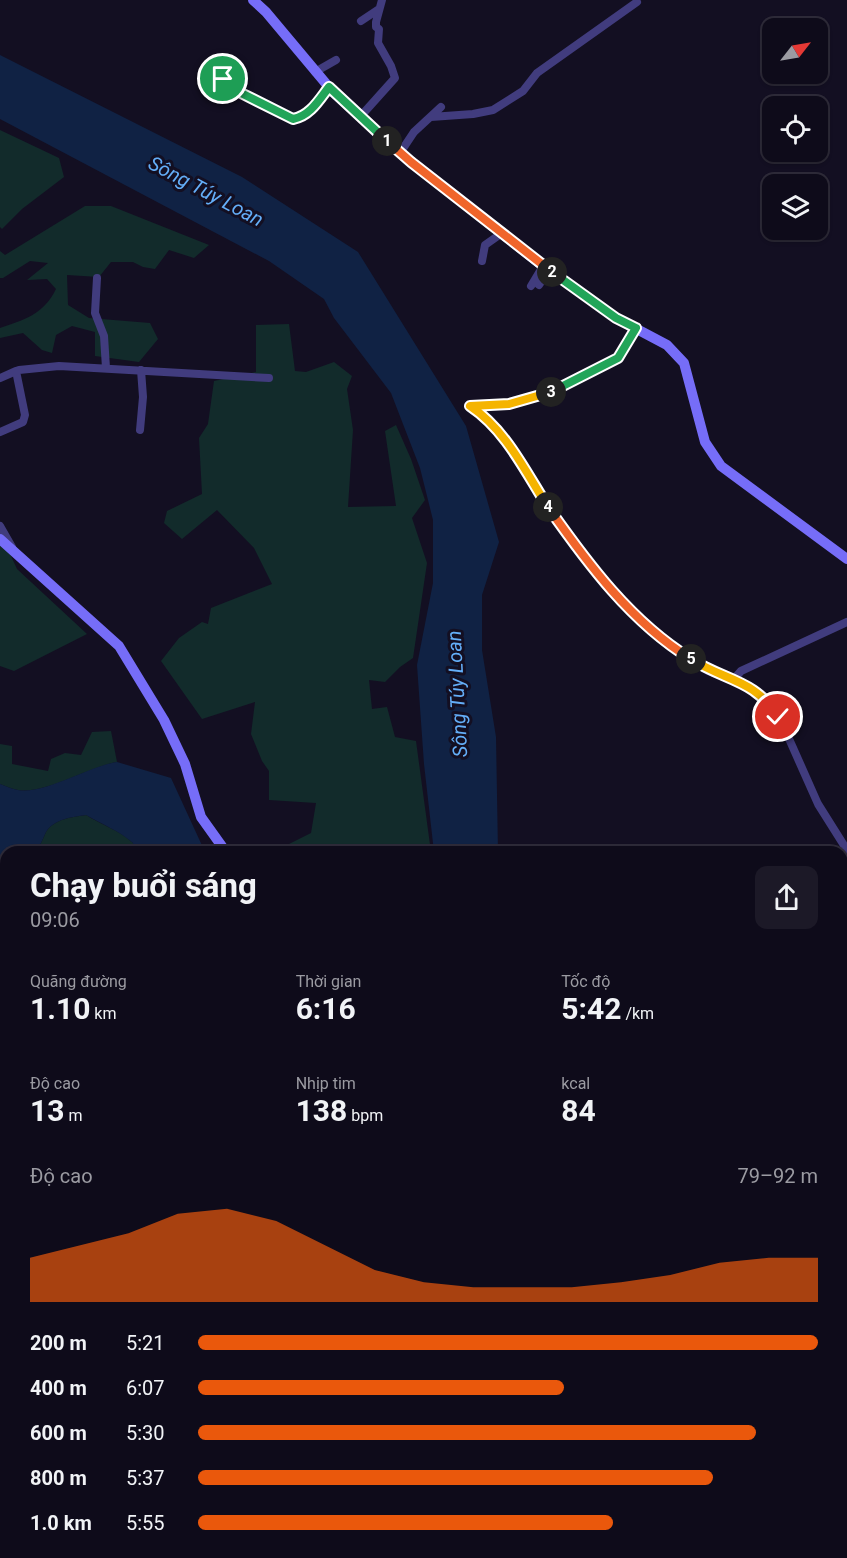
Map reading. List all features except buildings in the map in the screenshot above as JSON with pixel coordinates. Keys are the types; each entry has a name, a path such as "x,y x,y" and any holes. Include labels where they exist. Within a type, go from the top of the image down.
{"street":[{"path":"254,0 329,87 400,153 455,190 546,268 616,318 667,345 684,363 705,442 721,466 847,560"},
{"path":"431,117 493,110 523,91 537,73 637,2"},
{"path":"361,21 381,5"},
{"path":"360,117 395,78 378,43 379,29 376,27 376,22 381,5"},
{"path":"315,72 336,60"},
{"path":"223,79 241,93 293,119 300,118 309,112 329,87"},
{"path":"400,153 414,132 441,107"},
{"path":"482,261 485,245 502,232"},
{"path":"535,286 546,268"},
{"path":"97,278 95,313 104,336 106,368"},
{"path":"636,328 618,358 557,390 516,402 470,406 485,417 503,437 576,547 620,601 685,656 708,670 745,684 769,702 786,732 818,804 844,846"},
{"path":"0,378 16,371 59,366 268,378"},
{"path":"140,430 141,370"},
{"path":"0,432 23,422 25,415 16,371"},
{"path":"0,526 13,549"},
{"path":"0,539 119,646 164,720 185,764 201,817 222,846"},
{"path":"734,679 741,671 847,622"}],"green space":[{"path":"0,130 59,158 64,177 22,209 2,229 0,227"},
{"path":"85,206 111,206 209,245 194,258 169,250 155,269 133,262 111,262 99,277 67,275 68,305 89,318 150,323 158,339 139,362 95,356 95,332 72,326 56,335 52,353 42,350 23,333 0,338 0,328 32,315 46,305 56,289 47,279 27,280 48,263 30,261 0,278 0,251 5,255"},
{"path":"289,324 295,371 306,372 334,362 352,376 347,389 353,430 348,507 396,506 385,431 396,425 425,500 412,518 427,563 413,658 385,682 369,680 372,709 387,707 395,737 416,741 430,846 285,846 311,833 316,803 269,800 269,771 262,761 251,734 255,702 202,719 161,661 179,638 202,622 208,624 211,608 272,584 254,548 217,510 182,539 164,523 167,511 202,494 199,438 208,424 214,381 256,372 256,325"},
{"path":"0,532 17,569 87,634 14,671 0,666"},
{"path":"111,731 117,762 40,788 18,790 0,784 0,744 12,746 12,764 48,771 51,759 65,753 81,755 92,732"},
{"path":"86,815 127,838 133,846 39,846 49,828 64,819"}],"water":[{"name":"Sông Túy Loan","path":"0,55 242,177 358,252 466,426 499,542 482,595 482,650 496,737 498,846 433,846 424,764 417,665 433,583 433,520 420,468 391,393 334,318 324,299 269,261 0,119"},
{"path":"117,762 171,778 202,846 133,846 127,838 86,815 64,819 54,824 46,832 39,846 0,846 0,784 18,790 40,788"}],"route":[{"path":"223,79 241,93 293,119 300,118 309,112 329,87 411,162 543,266 616,318 636,328 618,358 557,390 509,404 470,406 485,417 503,437 576,547 620,601 685,656 708,670 745,684 758,693 769,702 778,717"}]}
